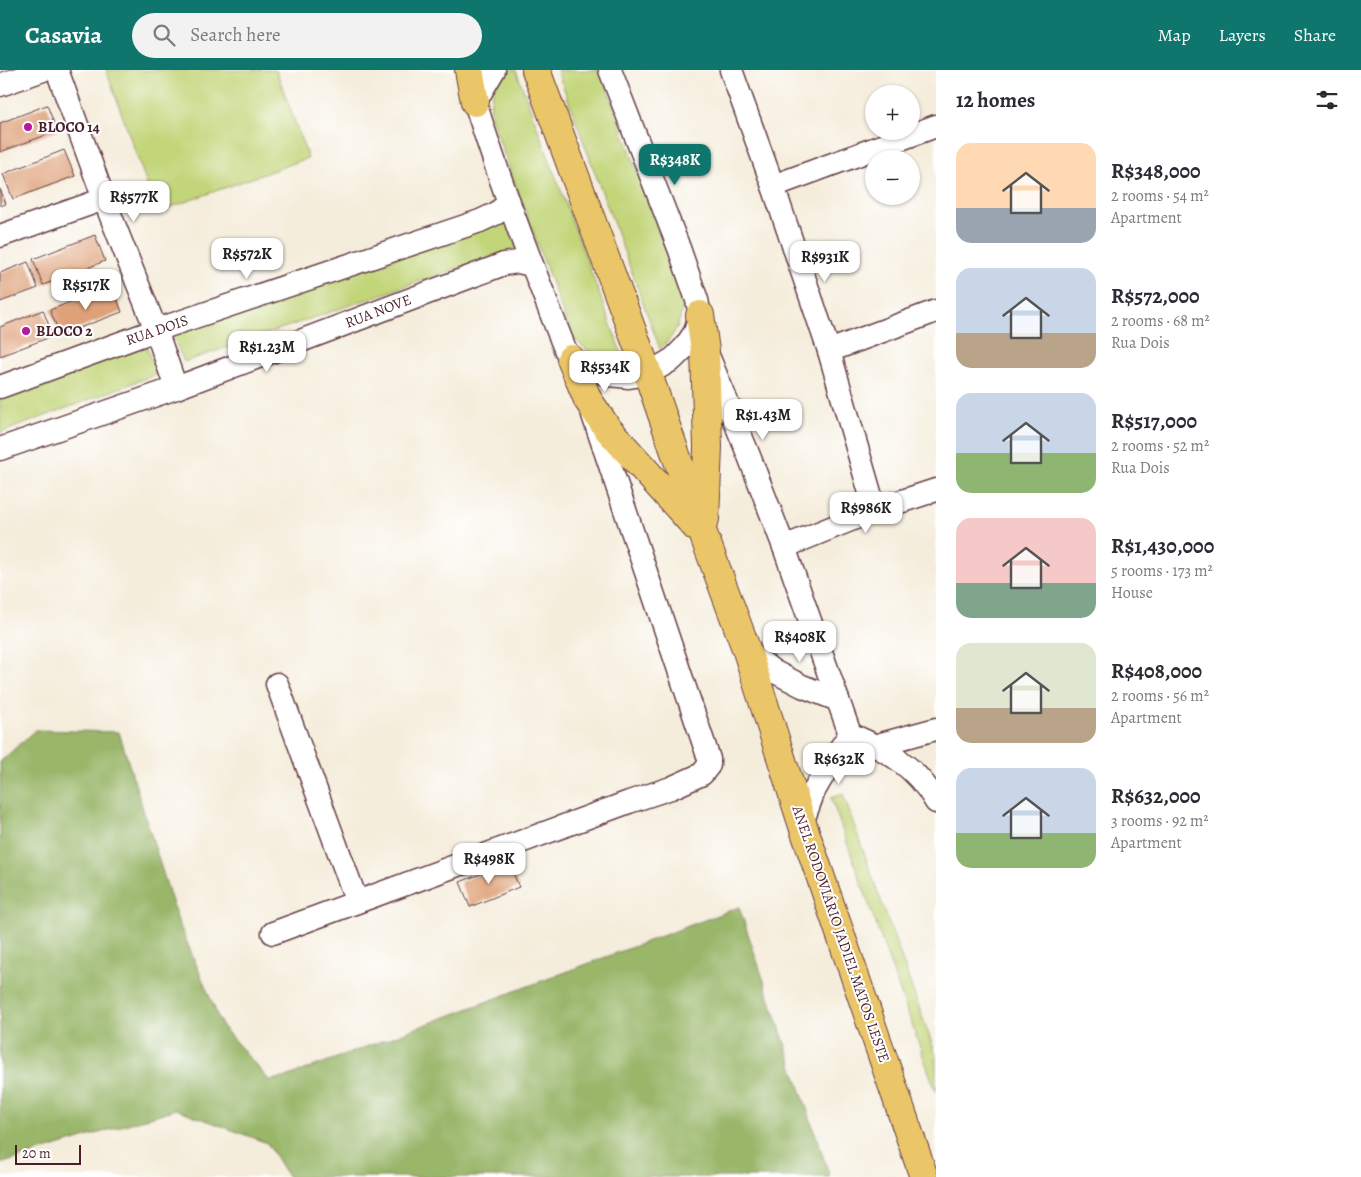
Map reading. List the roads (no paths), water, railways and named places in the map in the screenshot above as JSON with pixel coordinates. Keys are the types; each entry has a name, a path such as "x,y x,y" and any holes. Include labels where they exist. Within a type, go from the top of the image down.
{"highway":[{"path":"469,70 475,102"},
{"name":"ANEL RODOVIÁRIO JADIEL MATOS LESTE","path":"536,70 648,374 704,536 747,651 802,823 924,1177"},
{"path":"700,315 705,350 708,447 704,536"},
{"path":"571,359 588,400 607,428 704,536"}],"street":[{"path":"0,86 43,70"},
{"path":"57,70 104,199 156,330 176,388"},
{"path":"494,70 475,102 487,142 565,349 571,359 593,369 610,375 628,377 648,374 673,359 685,347 694,332 700,315 697,300 679,248 610,70"},
{"path":"731,70 829,351 875,510"},
{"path":"773,186 936,126"},
{"path":"0,236 104,199"},
{"name":"RUA DOIS","path":"0,387 156,330 480,221 497,212 509,202"},
{"name":"RUA NOVE","path":"0,449 176,388 504,264 518,262 532,265"},
{"path":"829,351 936,311"},
{"path":"705,350 784,547 850,734 877,745 904,763 928,787 936,802"},
{"path":"273,933 671,788 702,774 709,765 709,759 588,400"},
{"path":"784,547 875,510 936,490"},
{"path":"747,651 774,670 802,686 838,700"},
{"path":"276,684 357,902"},
{"path":"877,745 936,729"},
{"path":"802,823 814,791 828,765 850,734"}],"place":[{"name":"BLOCO 14","path":"28,127"},
{"name":"BLOCO 2","path":"26,331"}]}
